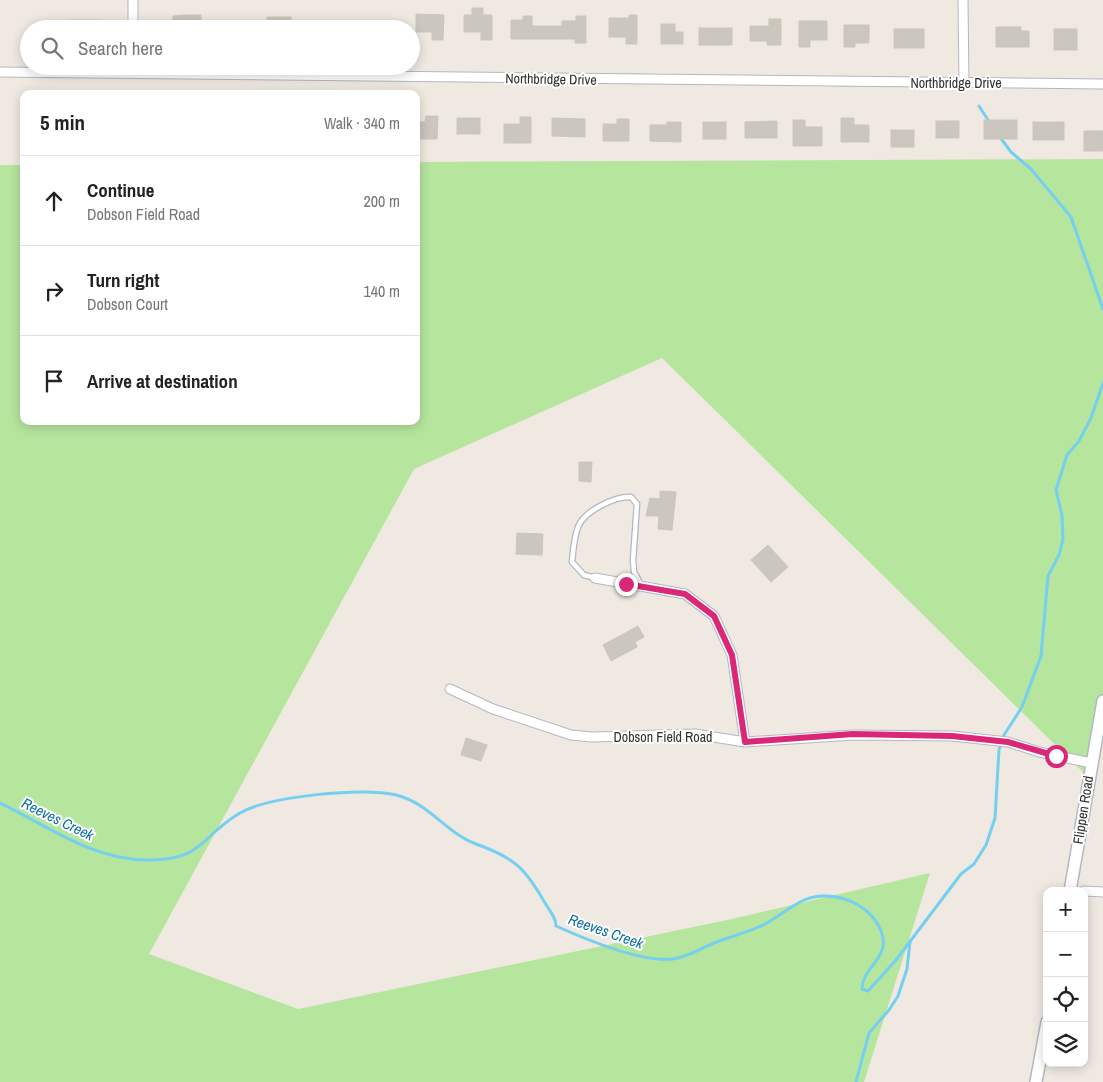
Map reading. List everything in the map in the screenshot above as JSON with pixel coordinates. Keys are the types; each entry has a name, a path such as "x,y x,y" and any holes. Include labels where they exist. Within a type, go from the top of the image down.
{"street":[{"path":"133,0 133,20"},
{"path":"963,0 964,84"},
{"name":"Northbridge Drive","path":"0,72 20,72"},
{"name":"Northbridge Drive","path":"420,75 964,84 1103,84"},
{"path":"595,578 685,594 714,616 732,655 745,742"},
{"name":"Dobson Field Road","path":"450,688 493,709 565,734 592,737 695,734 745,742 853,734 952,736 1008,742 1039,752 1091,763"},
{"name":"Flippen Road","path":"1071,887 1103,701"},
{"path":"1088,891 1103,892"},
{"path":"1036,1082 1043,1044"}],"lane":[{"path":"595,578 584,575 572,562 579,526 584,518 602,506 623,496 632,497 637,504 633,560 634,572 641,586"}],"green space":[{"path":"1103,159 1103,711 1091,780 662,358 414,469 149,954 298,1009 732,919 930,873 864,1082 0,1082 0,165 20,165 20,425 420,425 420,162"}],"building":[{"path":"472,8 483,8 483,15 492,15 492,40 481,40 481,32 464,32 464,15 472,15"},
{"path":"416,14 444,15 443,40 432,40 432,32 420,32 420,20 416,20"},
{"path":"201,15 201,20 173,20 173,16"},
{"path":"629,15 637,15 637,44 626,44 626,37 609,37 609,18 629,18"},
{"path":"523,16 532,16 532,26 562,26 562,21 576,21 576,16 586,16 586,43 575,43 575,39 511,39 511,20 523,20"},
{"path":"267,17 291,17 291,20 267,20"},
{"path":"769,19 781,19 781,45 767,45 767,41 750,41 750,26 769,26"},
{"path":"799,21 827,21 827,40 810,40 810,47 799,47"},
{"path":"661,24 675,24 675,32 683,32 683,44 661,44"},
{"path":"844,25 869,25 869,43 855,43 855,47 844,47"},
{"path":"996,27 1021,27 1021,31 1029,31 1029,47 996,47"},
{"path":"699,28 732,28 732,45 699,45"},
{"path":"894,29 924,29 924,48 894,48"},
{"path":"1054,29 1077,29 1077,50 1054,50"},
{"path":"426,116 438,116 437,139 420,139 420,122 425,122"},
{"path":"520,117 531,117 531,143 504,143 504,124 520,124"},
{"path":"457,118 480,118 480,134 457,134"},
{"path":"552,118 585,119 585,137 552,136"},
{"path":"841,118 854,118 854,125 869,125 869,142 841,142"},
{"path":"617,119 629,119 629,141 603,141 603,124 617,124"},
{"path":"793,120 805,120 805,127 822,127 822,146 793,146"},
{"path":"984,120 1017,120 1017,139 984,139"},
{"path":"777,121 777,138 745,138 745,122"},
{"path":"936,121 959,121 959,138 936,138"},
{"path":"667,122 681,122 681,142 650,141 650,125 667,125"},
{"path":"703,122 726,122 726,139 703,139"},
{"path":"1033,122 1064,122 1064,140 1033,140"},
{"path":"891,130 914,130 914,147 891,147"},
{"path":"1084,131 1103,131 1103,151 1084,151"},
{"path":"579,462 592,462 591,482 579,481"},
{"path":"660,491 676,492 672,530 658,529 659,516 646,516 650,498 660,499"},
{"path":"517,533 543,534 542,555 516,554"},
{"path":"768,545 788,567 771,582 751,560"},
{"path":"638,626 644,637 635,642 637,647 611,661 603,645"},
{"path":"466,738 487,745 481,761 461,755"}],"waterway":[{"path":"979,106 990,123"},
{"path":"999,136 1011,152 1031,169 1071,217 1103,309"},
{"name":"Reeves Creek","path":"0,803 88,848 126,858 146,860 165,859 190,852 240,813 272,802 340,793 362,792 396,795 418,804 465,839 500,854 518,866 538,891 554,917 556,926 630,954 661,959 679,958 761,926 800,902 811,898 823,896 846,900 867,912 881,931 883,948 863,981 862,989 868,991 896,960 961,874 974,864 986,845 995,818 999,750 1004,735 1022,707 1041,656 1048,576 1059,555 1063,540 1062,515 1056,490 1067,455 1079,441 1091,418 1103,383"},
{"name":"Reeves Creek","path":"856,1082 869,1033 889,1010 898,996 907,969 910,941"}],"route":[{"path":"626,584 685,594 714,616 732,655 745,742 853,734 952,736 1008,742 1056,756"}]}
